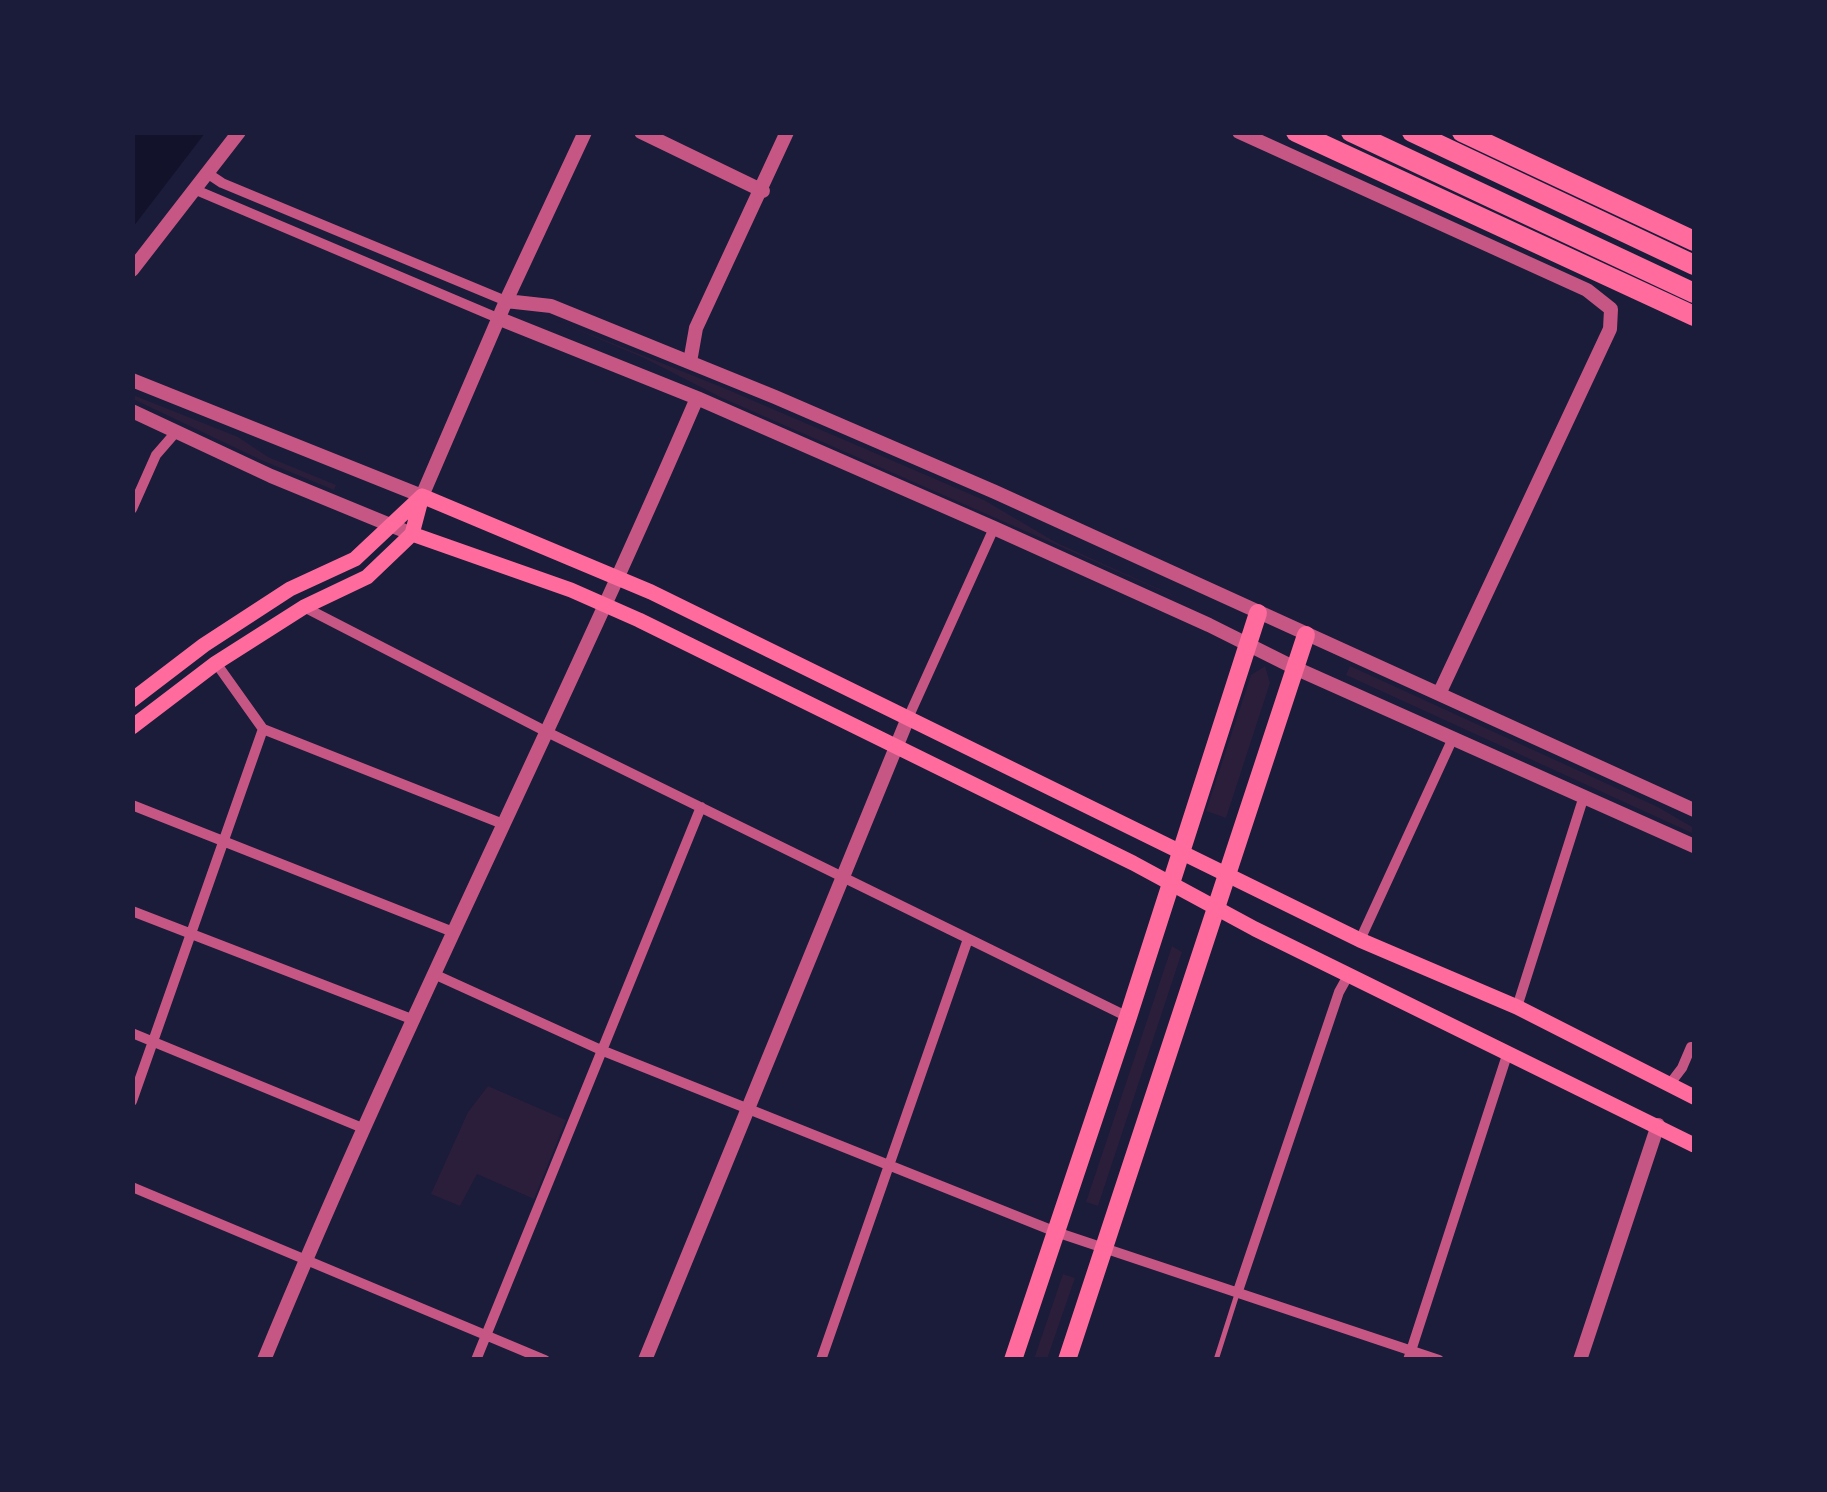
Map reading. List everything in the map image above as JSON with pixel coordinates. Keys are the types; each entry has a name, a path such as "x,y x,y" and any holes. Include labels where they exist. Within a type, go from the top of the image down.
{"highway":[{"path":"1296,132 1694,316"},
{"path":"1351,132 1694,293"},
{"path":"1412,132 1694,266"},
{"path":"1462,132 1694,240"}],"main road":[{"path":"132,700 204,644 290,589 355,559 422,496"},
{"path":"132,727 216,663 304,607 367,578 412,534 422,496"},
{"path":"422,496 619,579 1360,940 1517,1007 1694,1096"},
{"path":"412,534 607,605 896,745 1694,1145"},
{"path":"1013,1360 1258,612"},
{"path":"1067,1360 1306,635"}],"street":[{"path":"132,270 240,132"},
{"path":"132,380 422,496 585,132"},
{"path":"641,132 762,191"},
{"path":"690,362 696,328 787,132"},
{"path":"1239,132 1587,290 1611,309 1610,329 1439,694"},
{"path":"208,173 222,183 506,302 551,306 995,492 1694,810"},
{"path":"196,190 698,398 1694,846"},
{"path":"264,1360 453,932 619,579 698,398"},
{"path":"132,411 412,534"},
{"path":"132,509 156,455 176,432"},
{"path":"646,1360 896,745 994,528"},
{"path":"304,607 545,731 1128,1017"},
{"path":"216,663 263,729 504,824"},
{"path":"132,1101 263,729"},
{"path":"1360,940 1452,738"},
{"path":"1517,1007 1584,796"},
{"path":"132,806 453,932"},
{"path":"476,1360 701,807"},
{"path":"132,911 414,1020"},
{"path":"822,1360 968,939"},
{"path":"1238,1291 1349,974"},
{"path":"436,975 601,1050 1056,1232 1238,1291 1410,1355 1439,1360"},
{"path":"132,1034 365,1129"},
{"path":"1670,1085 1693,1045"},
{"path":"1410,1355 1508,1052"},
{"path":"1580,1360 1658,1125"},
{"path":"132,1187 545,1360"}],"lane":[{"path":"1216,1360 1238,1291"}],"shaded area":[{"path":"132,133 205,133 133,227"},
{"path":"557,321 984,500 1057,543 1214,614 720,397 644,358"},
{"path":"133,395 238,437 268,457 336,485 334,490 261,460 133,399"},
{"path":"1265,666 1270,683 1226,818 1206,811 1251,675"},
{"path":"1350,666 1658,807 1694,828 1694,834 1346,675"},
{"path":"1172,946 1182,952 1098,1206 1086,1202"},
{"path":"488,1086 566,1120 534,1199 477,1174 460,1206 431,1194 468,1112"},
{"path":"1063,1274 1075,1278 1047,1359 1034,1359"}]}
